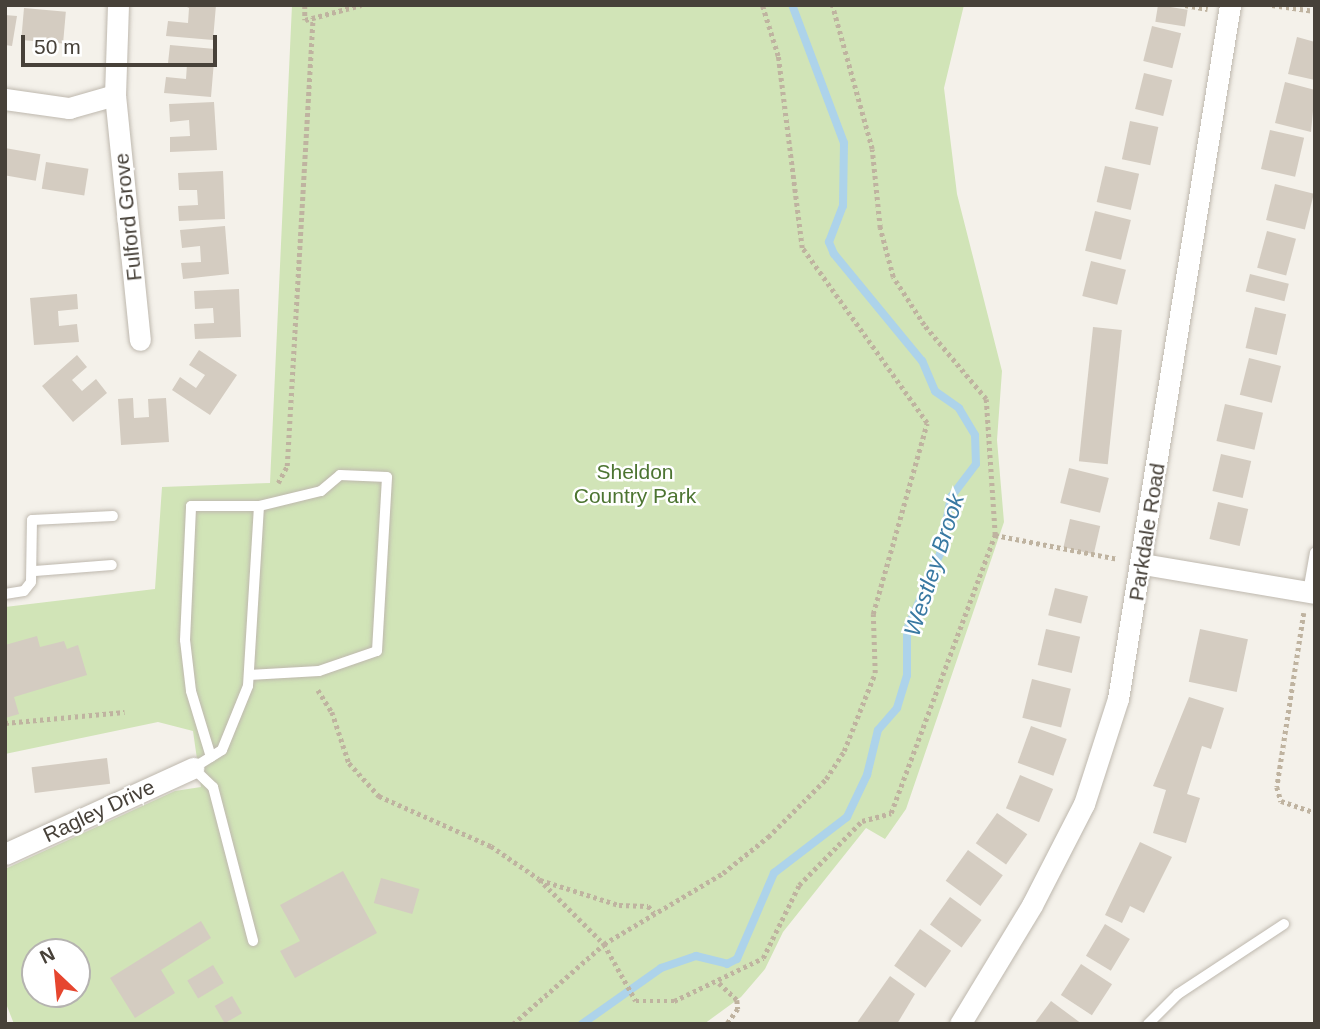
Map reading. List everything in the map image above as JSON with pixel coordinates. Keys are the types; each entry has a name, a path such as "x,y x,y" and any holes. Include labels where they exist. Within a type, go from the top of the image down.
{"street":[{"name":"Fulford Grove","path":"118,5 115,95 140,340"},
{"name":"Parkdale Road","path":"960,1024 1032,905 1084,804 1118,699 1143,564 1230,5"},
{"path":"5,99 69,108 115,95"},
{"path":"1143,564 1311,592"},
{"name":"Ragley Drive","path":"5,854 202,762"}],"lane":[{"path":"248,675 319,671 377,651 387,477 340,475 321,491 264,505 191,506 185,639 191,691 202,762 213,786 253,940"},
{"path":"202,762 222,750 248,675 264,505"},
{"path":"5,594 24,591 35,571 33,520 113,516"},
{"path":"1311,592 1315,552"},
{"path":"35,571 112,565"},
{"path":"1148,1024 1178,994 1284,924"}],"path":[{"path":"305,5 304,20 360,5"},
{"path":"513,1024 604,944 723,873 768,837 826,779 844,751 875,673 873,614 927,423 802,248 778,56 762,5"},
{"path":"314,688 326,698 349,763 379,796 491,846 539,879 604,944 620,979 636,1001 674,1001 719,983 763,958 799,885 834,846 862,821 891,813 995,535 986,399 924,325 893,277 880,228 872,149 832,5"},
{"path":"1272,5 1315,11"},
{"path":"264,505 287,466 313,18"},
{"path":"995,535 1143,564"},
{"path":"1311,592 1276,787 1281,802 1315,813"},
{"path":"5,723 124,712"},
{"path":"539,879 620,905 648,906 654,913"},
{"path":"719,983 737,1000 738,1009 727,1024"}],"green space":[{"name":"Sheldon Country Park","path":"292,5 964,5 944,88 957,194 1002,371 997,440 1004,522 906,809 885,839 866,828 783,932 765,969 741,997 704,1024 14,1024 5,1001 5,869 175,791 201,787 193,731 158,722 5,754 5,607 155,589 162,487 270,483"}],"building":[{"path":"183,5 216,5 213,40 166,36 168,21 188,23 189,8"},
{"path":"1158,5 1188,10 1185,26 1155,22"},
{"path":"24,8 66,12 63,44 21,40"},
{"path":"5,15 17,16 12,46 5,45"},
{"path":"1152,26 1181,33 1172,68 1143,61"},
{"path":"1297,37 1315,42 1315,80 1288,74"},
{"path":"170,45 215,49 211,97 164,93 166,77 186,79 187,64 168,63"},
{"path":"1144,73 1172,80 1163,116 1135,109"},
{"path":"1285,82 1315,90 1311,132 1275,123"},
{"path":"214,102 217,150 170,152 170,137 190,136 189,120 170,122 169,104"},
{"path":"1130,121 1158,127 1150,165 1122,159"},
{"path":"1270,130 1304,138 1295,177 1261,169"},
{"path":"5,148 40,154 36,181 5,175"},
{"path":"46,162 88,169 84,195 42,189"},
{"path":"1105,166 1139,174 1131,210 1097,202"},
{"path":"223,171 225,219 179,221 178,206 198,205 197,190 179,190 178,173"},
{"path":"1275,184 1314,194 1305,230 1266,220"},
{"path":"1095,211 1131,220 1121,260 1085,251"},
{"path":"225,226 229,274 183,279 181,263 201,262 200,246 182,248 180,230"},
{"path":"1267,231 1296,239 1286,275 1257,268"},
{"path":"1091,261 1126,270 1117,305 1082,296"},
{"path":"1250,274 1289,284 1284,301 1246,291"},
{"path":"239,289 241,337 195,339 194,324 214,323 213,308 195,309 194,291"},
{"path":"77,294 78,309 58,311 59,326 77,324 79,342 34,345 30,298"},
{"path":"1255,307 1286,314 1277,355 1246,348"},
{"path":"1093,327 1122,330 1108,464 1079,461"},
{"path":"199,350 237,375 210,415 172,390 180,377 196,388 205,375 189,365"},
{"path":"77,355 87,367 72,380 82,391 96,379 107,393 73,422 42,386"},
{"path":"1249,358 1281,366 1272,403 1240,395"},
{"path":"133,398 134,418 149,417 148,399 166,398 169,442 121,445 118,399"},
{"path":"1225,404 1263,413 1254,450 1216,441"},
{"path":"1221,454 1251,461 1243,498 1212,491"},
{"path":"1069,468 1109,478 1100,513 1060,503"},
{"path":"1218,502 1248,509 1240,546 1209,539"},
{"path":"1070,519 1100,526 1094,554 1063,547"},
{"path":"1055,588 1088,596 1081,623 1048,615"},
{"path":"1046,629 1080,637 1072,673 1038,665"},
{"path":"1200,629 1248,639 1237,692 1189,682"},
{"path":"37,636 40,647 64,641 67,649 78,645 87,675 14,697 19,714 5,718 5,645"},
{"path":"1032,679 1071,689 1061,727 1022,718"},
{"path":"1189,697 1224,708 1211,749 1202,746 1187,794 1200,798 1186,843 1153,833 1166,790 1153,786"},
{"path":"1031,726 1067,739 1053,776 1018,763"},
{"path":"107,758 110,784 35,793 32,767"},
{"path":"1020,775 1053,789 1039,822 1006,808"},
{"path":"997,813 1027,834 1006,865 976,843"},
{"path":"1140,842 1172,857 1144,913 1130,906 1122,923 1105,915"},
{"path":"968,850 1003,875 980,906 946,881"},
{"path":"343,871 377,933 295,978 280,951 300,941 280,905"},
{"path":"381,878 419,889 412,914 374,903"},
{"path":"950,897 982,920 962,947 930,925"},
{"path":"201,921 211,938 161,970 175,993 135,1018 110,978"},
{"path":"1105,924 1130,939 1111,971 1086,956"},
{"path":"920,929 951,951 925,988 894,966"},
{"path":"1081,964 1112,984 1092,1015 1061,995"},
{"path":"213,965 224,983 198,998 187,980"},
{"path":"890,976 915,994 897,1024 856,1024"},
{"path":"232,996 242,1013 225,1023 215,1006"},
{"path":"1051,1001 1082,1024 1034,1024"}],"waterway":[{"name":"Westley Brook","path":"582,1024 661,968 696,956 727,964 737,959 774,873 847,817 867,775 878,730 897,708 907,675 907,629 940,554 951,497 976,464 975,435 959,408 935,391 922,361 834,254 829,242 843,206 844,143 792,5"}]}
